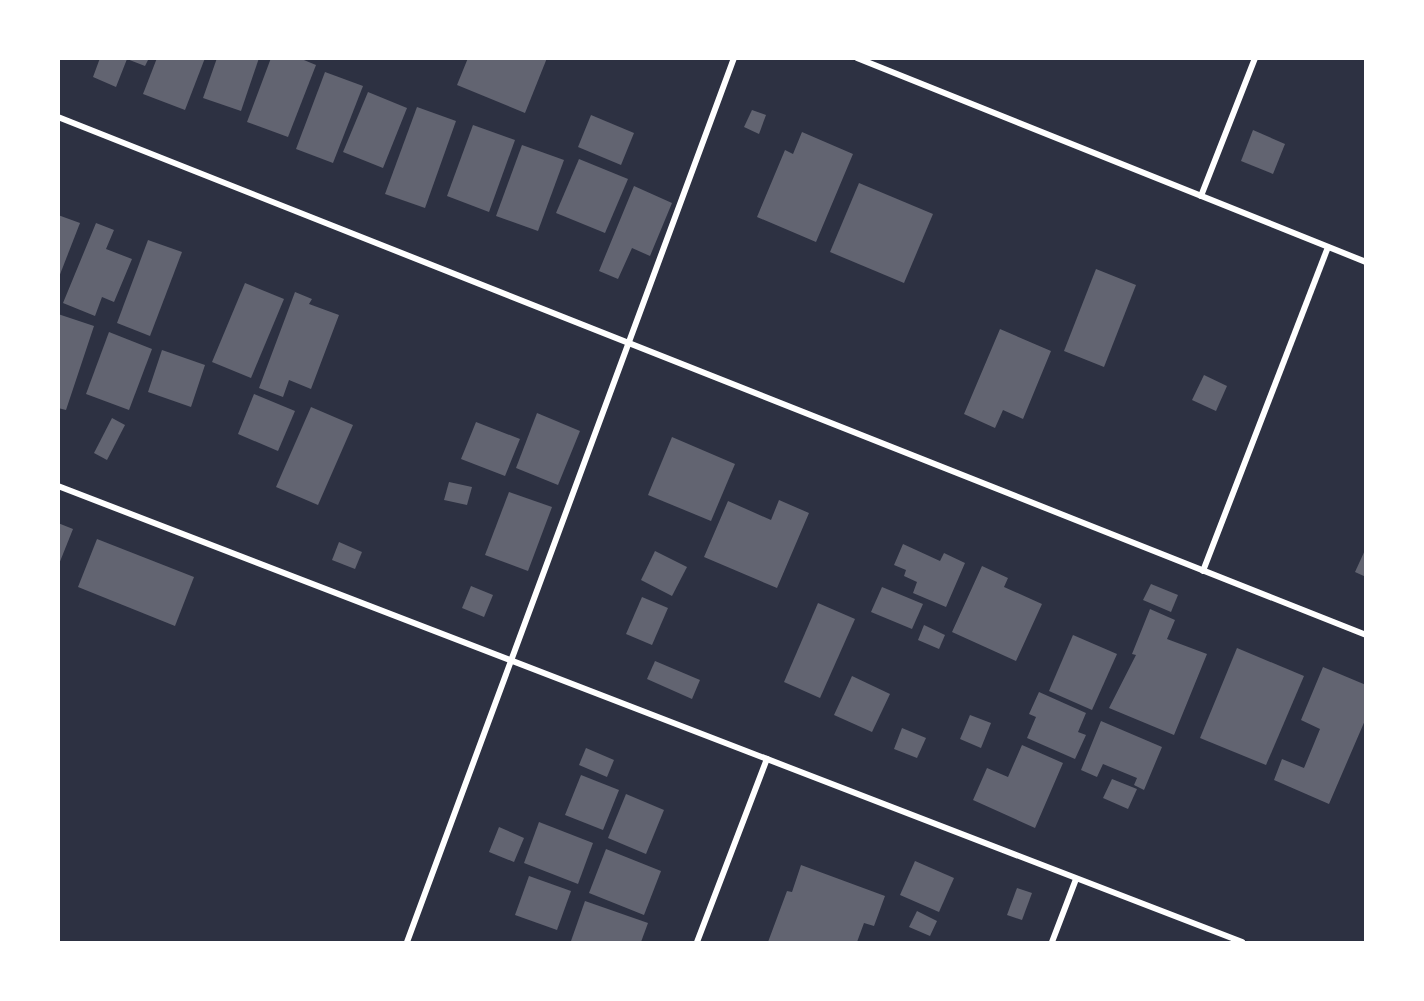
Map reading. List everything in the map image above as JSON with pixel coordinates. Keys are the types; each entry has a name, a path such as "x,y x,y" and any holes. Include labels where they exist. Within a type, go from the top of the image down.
{"street":[{"path":"407,942 734,58"},
{"path":"857,58 1365,262"},
{"path":"1201,196 1254,58"},
{"path":"58,117 1365,635"},
{"path":"1203,571 1328,247"},
{"path":"58,486 1242,942"},
{"path":"697,942 767,759"},
{"path":"1052,942 1076,879"}],"building":[{"path":"100,58 149,58 145,66 127,59 116,87 93,77"},
{"path":"157,58 205,58 185,110 143,94"},
{"path":"217,58 259,58 241,111 203,98"},
{"path":"271,58 299,58 316,65 288,137 247,122"},
{"path":"468,58 547,58 525,113 457,85"},
{"path":"325,72 363,86 333,163 296,149"},
{"path":"368,92 407,108 383,168 343,152"},
{"path":"417,107 456,121 425,208 385,194"},
{"path":"752,110 766,115 759,134 744,127"},
{"path":"591,115 634,133 621,165 578,147"},
{"path":"473,125 515,140 489,212 447,196"},
{"path":"1253,130 1285,144 1273,174 1241,161"},
{"path":"802,132 853,154 816,242 757,217 785,150 793,154"},
{"path":"522,145 564,160 538,231 496,216"},
{"path":"579,159 628,179 605,233 556,213"},
{"path":"859,183 933,214 904,283 830,252"},
{"path":"634,186 672,203 650,256 632,248 618,279 599,271"},
{"path":"58,215 80,223 59,277 58,277"},
{"path":"96,223 114,230 106,249 132,259 114,302 102,297 95,316 63,303"},
{"path":"148,240 182,252 150,336 117,323"},
{"path":"1096,269 1136,285 1104,367 1064,351"},
{"path":"245,283 284,299 251,378 212,362"},
{"path":"295,292 312,299 309,304 339,315 311,389 289,380 283,397 259,388"},
{"path":"58,314 94,326 66,410 58,408"},
{"path":"1000,329 1051,351 1023,419 1003,410 995,428 964,414"},
{"path":"109,332 152,349 129,410 86,394"},
{"path":"162,350 205,365 191,407 148,392"},
{"path":"1204,375 1227,386 1216,411 1192,400"},
{"path":"254,394 295,411 278,451 238,434"},
{"path":"311,407 353,425 318,505 276,487"},
{"path":"537,413 580,431 558,485 516,468"},
{"path":"112,418 125,425 107,460 94,453"},
{"path":"476,422 520,439 505,476 461,459"},
{"path":"672,437 735,464 711,521 648,495"},
{"path":"449,482 472,487 467,505 444,500"},
{"path":"509,492 552,507 528,571 485,555"},
{"path":"779,500 809,513 777,588 704,557 728,501 771,520"},
{"path":"58,523 73,529 59,564 58,564"},
{"path":"97,539 194,577 175,626 78,587"},
{"path":"339,542 362,552 355,569 332,560"},
{"path":"903,544 940,561 944,553 965,563 946,607 913,593 917,582 904,576 906,570 894,565"},
{"path":"1366,548 1366,577 1355,572"},
{"path":"655,551 687,567 672,596 641,580"},
{"path":"982,566 1008,578 1004,587 1042,604 1016,661 952,632"},
{"path":"1151,584 1178,595 1171,612 1143,600"},
{"path":"471,586 493,595 484,617 462,608"},
{"path":"882,587 923,604 912,629 871,612"},
{"path":"642,597 668,608 652,645 626,634"},
{"path":"818,603 855,619 820,698 784,682"},
{"path":"1150,609 1175,620 1167,639 1207,654 1174,735 1109,708 1136,655 1132,654"},
{"path":"924,625 945,635 939,649 918,640"},
{"path":"1073,635 1117,654 1092,710 1049,691"},
{"path":"1237,648 1304,676 1266,765 1200,738"},
{"path":"655,661 700,680 692,699 647,679"},
{"path":"1323,667 1366,685 1366,718 1329,804 1274,780 1282,759 1304,768 1320,729 1301,720"},
{"path":"852,676 890,694 872,732 834,715"},
{"path":"1039,692 1086,713 1078,732 1086,735 1075,759 1027,738 1036,717 1029,714"},
{"path":"970,715 991,723 981,748 960,739"},
{"path":"1101,721 1162,747 1144,790 1134,785 1137,778 1103,764 1097,777 1081,770"},
{"path":"902,728 926,738 917,758 894,749"},
{"path":"1022,745 1063,763 1035,828 973,800 987,768 1008,777"},
{"path":"586,748 614,760 607,777 579,765"},
{"path":"581,775 619,790 603,830 565,815"},
{"path":"1112,779 1137,789 1128,809 1103,798"},
{"path":"626,794 664,810 646,854 608,838"},
{"path":"539,822 593,843 578,884 524,863"},
{"path":"499,827 524,838 514,862 489,852"},
{"path":"606,849 661,871 644,915 589,893"},
{"path":"915,861 954,878 939,912 900,895"},
{"path":"801,865 885,896 874,926 864,923 857,942 768,942 787,891 792,892"},
{"path":"529,876 571,891 557,930 515,915"},
{"path":"1017,888 1032,893 1022,920 1007,915"},
{"path":"585,901 648,923 641,942 571,941"},
{"path":"917,911 937,921 930,936 909,927"}]}
